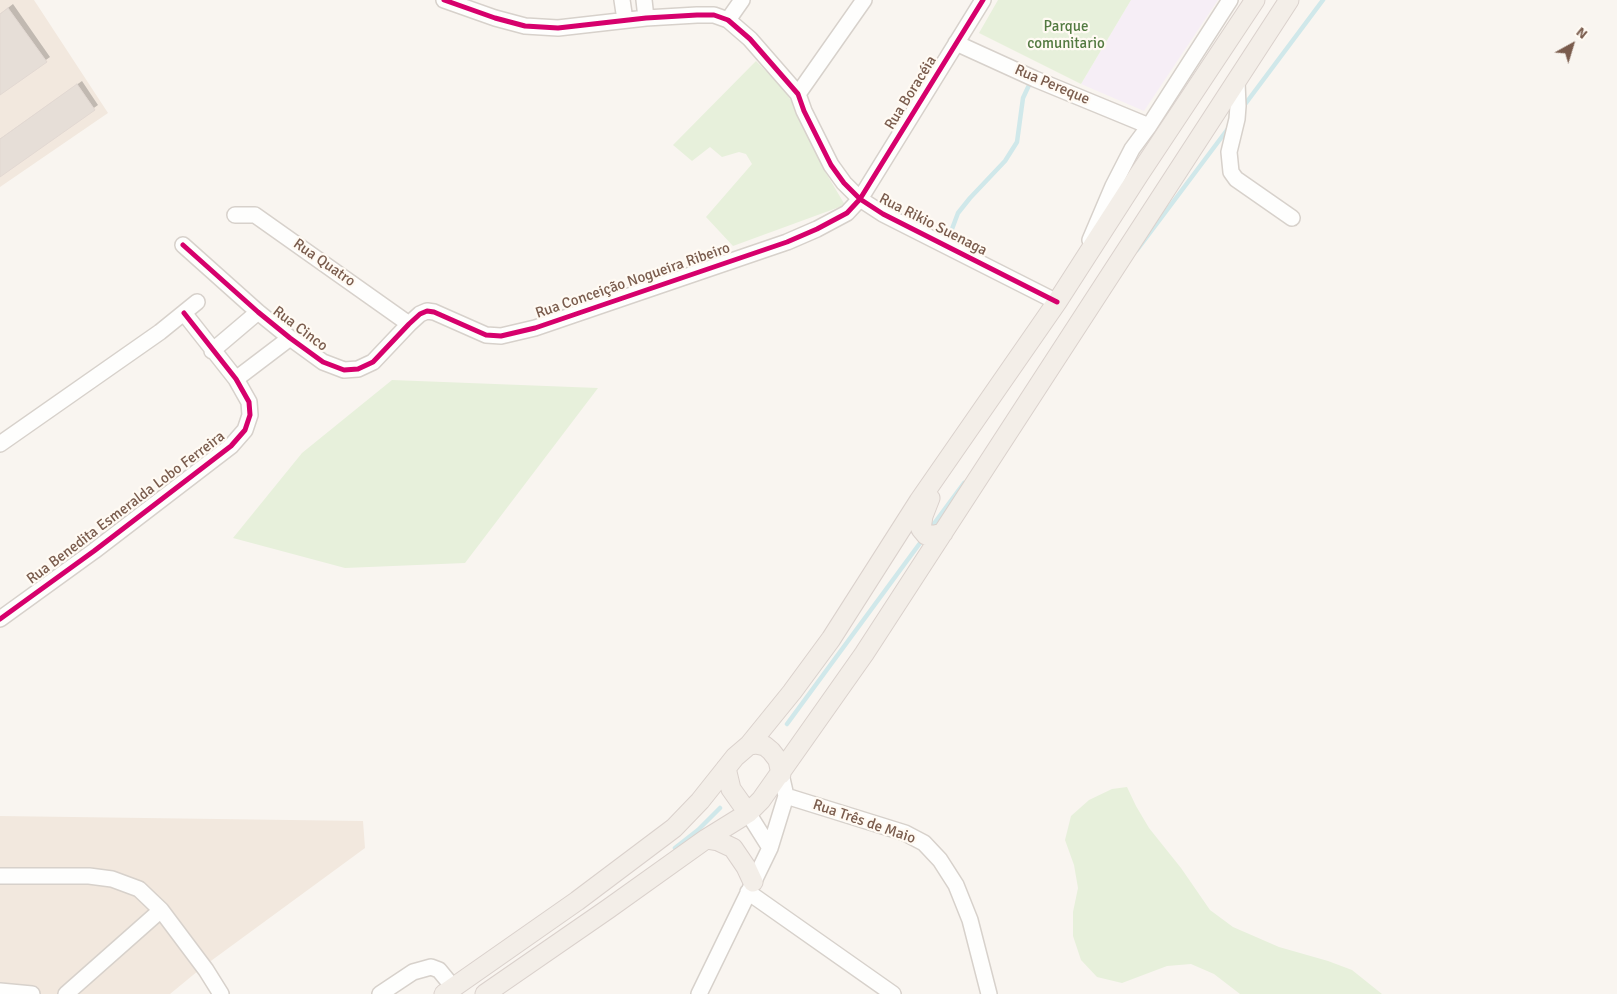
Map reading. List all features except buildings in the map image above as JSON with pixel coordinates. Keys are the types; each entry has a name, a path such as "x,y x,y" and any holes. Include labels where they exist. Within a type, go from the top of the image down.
{"main road":[{"path":"449,991 577,901 674,828 700,801 735,757 749,745 812,666 919,501 1057,302 1255,0"},
{"path":"485,994 706,838 748,813 761,800 864,654 1289,0"},
{"path":"943,533 926,535 921,529 921,524 944,465"},
{"path":"749,745 765,746 771,751 778,760 781,774"},
{"path":"726,768 730,789 748,813"},
{"path":"706,838 733,848 746,867 750,887"}],"street":[{"name":"Rua Rikio Suenaga","path":"444,0 495,18 525,26 558,28 697,14 714,15 728,20 750,39 798,94 804,111 831,165 844,183 860,199 883,214 1057,302"},
{"path":"622,0 625,20"},
{"path":"644,0 646,18"},
{"path":"728,20 742,0"},
{"path":"798,94 864,0"},
{"name":"Rua Boracéia","path":"860,199 983,0"},
{"path":"1077,271 1132,149 1149,126 1230,0"},
{"name":"Rua Pereque","path":"956,43 1034,79 1149,126"},
{"path":"1237,82 1237,119 1229,152 1231,172 1236,179 1292,218"},
{"name":"Rua Conceição Nogueira Ribeiro","path":"409,324 420,314 434,312 486,335 501,336 535,328 787,242 848,213 860,199"},
{"name":"Rua Quatro","path":"235,215 255,215 409,324"},
{"name":"Rua Cinco","path":"183,245 290,338 323,362 344,370 358,368 373,362 409,324"},
{"path":"0,444 197,302"},
{"path":"212,351 258,312"},
{"name":"Rua Benedita Esmeralda Lobo Ferreira","path":"0,619 94,551 231,446 245,430 250,415 249,402 236,379 212,351 184,313"},
{"path":"236,379 290,338"},
{"path":"699,994 770,848 786,796 781,774"},
{"name":"Rua Três de Maio","path":"786,796 905,833 924,843 940,860 956,885 970,920 989,994"},
{"path":"748,813 770,848"},
{"path":"0,876 89,876 112,879 139,889 161,910 206,970 221,994"},
{"path":"750,887 893,994"},
{"path":"66,994 161,910"},
{"path":"380,994 413,972 431,966 439,970 449,991"},
{"path":"0,991 32,994"}],"shaded area":[{"path":"0,0 34,0 108,113 0,187"},
{"path":"1131,0 1218,0 1144,111 1081,84"},
{"path":"0,816 363,821 365,848 204,966 170,994 0,994"}],"green space":[{"name":"Parque comunitario","path":"998,0 1131,0 1081,84 979,33"},
{"path":"756,61 782,87 798,111 823,168 845,205 733,246 706,217 752,164 746,154 739,152 722,157 710,147 692,161 673,145"},
{"path":"392,380 598,388 465,563 345,568 233,538 302,453"},
{"path":"1127,787 1149,828 1181,868 1210,910 1233,927 1279,947 1352,970 1382,994 1240,994 1214,974 1191,964 1167,966 1122,983 1097,977 1081,960 1073,936 1073,912 1078,888 1074,865 1065,840 1071,816 1089,800 1112,789"}],"waterway":[{"path":"1243,107 1323,0"},
{"path":"949,237 958,213 1005,161 1017,142 1023,98 1030,83"},
{"path":"1137,250 1230,126"},
{"path":"930,529 964,483"},
{"path":"787,724 923,539"},
{"path":"675,848 698,830 720,808"}],"cycle path":[{"path":"444,0 495,18 525,26 558,28 646,18 697,15 714,15 728,20 750,39 798,94 804,111 831,165 844,183 860,199 883,214 1057,302"},
{"path":"183,245 290,338 323,362 344,370 358,369 373,362 409,324 420,314 427,311 434,312 486,335 501,336 535,328 787,242 847,213 860,199 983,0"},
{"path":"0,619 94,551 231,446 245,430 250,415 249,402 236,379 184,313"}]}
